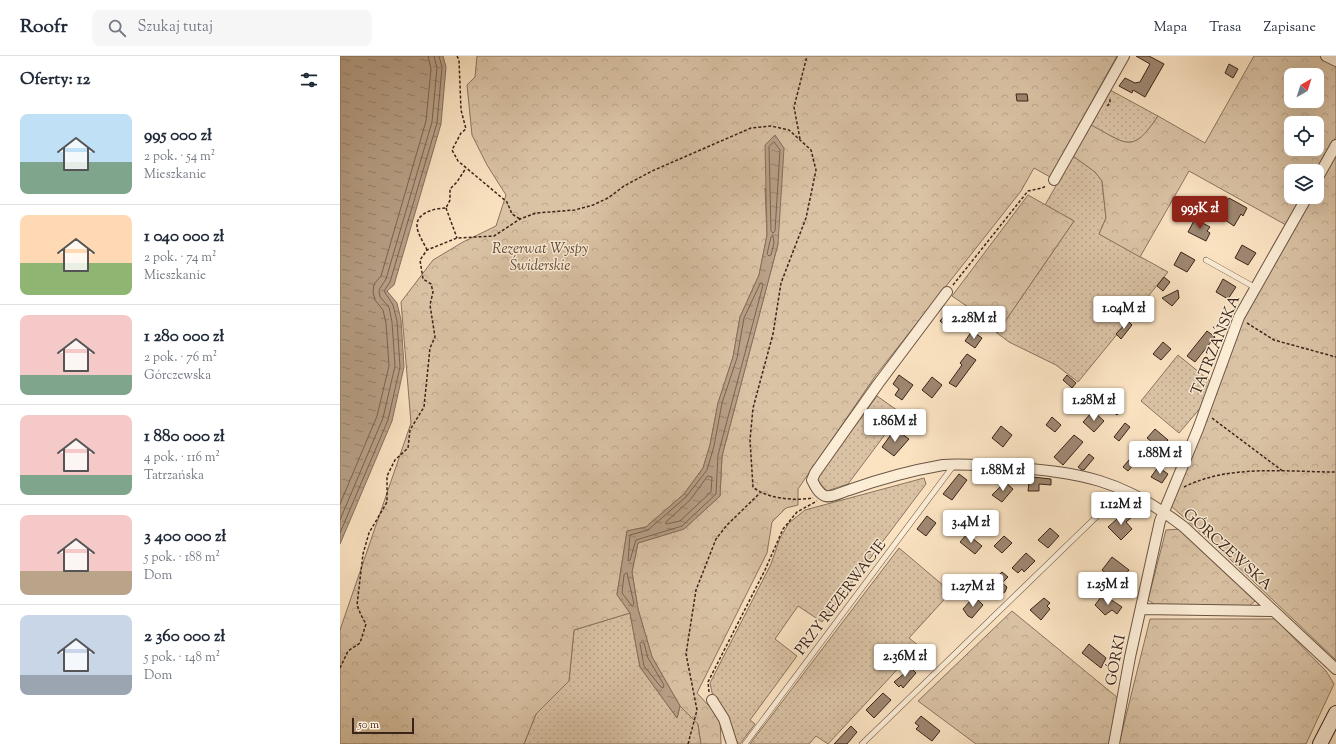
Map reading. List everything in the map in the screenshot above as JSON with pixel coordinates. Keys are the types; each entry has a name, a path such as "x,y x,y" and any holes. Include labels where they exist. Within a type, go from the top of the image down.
{"main road":[{"path":"1320,744 1336,713"}],"street":[{"path":"1054,180 1124,56"},
{"path":"1326,56 1336,62"},
{"path":"1324,166 1336,145"},
{"name":"TATRZAŃSKA","path":"1164,511 1204,412 1239,317 1303,204"},
{"path":"826,496 815,486 812,480 815,473 878,384 947,292"},
{"name":"GÓRCZEWSKA","path":"826,496 936,467 954,465 1034,469 1097,479 1125,490 1164,511 1215,554 1336,669"},
{"name":"GÓRKI","path":"1114,744 1141,609 1160,521 1164,511"},
{"path":"1141,609 1274,611"},
{"path":"712,700 724,719 732,744"}],"lane":[{"path":"1206,260 1256,288"},
{"name":"PRZY REZERWACIE","path":"745,744 954,465"},
{"path":"862,744 1125,490"}],"path":[{"path":"457,56 459,60 461,110 466,129 461,133 452,150 458,161 507,202 512,214 520,219"},
{"path":"800,139 794,108 807,56"},
{"path":"340,668 348,651 360,643 366,624 360,615 357,604 363,554 370,533 387,502 387,476 395,460 408,448 410,430 424,408 430,348 435,337 430,305 433,292 431,284 423,280 420,260 427,250 457,238 494,236 520,219 536,213 575,210 593,205 608,198 624,186 652,171 751,128 771,126 789,130 811,150 816,170 806,218 781,283 773,334 753,408 750,440 753,487 760,493 799,500 826,496"},
{"path":"457,238 446,208 450,200 450,189 457,182 466,168"},
{"path":"947,292 1028,191 1042,188 1054,180"},
{"path":"427,250 417,227 418,221 426,212 446,208"},
{"path":"1239,317 1255,330 1274,340 1336,357"},
{"path":"1204,412 1284,472"},
{"path":"1169,498 1184,487 1221,474 1336,472"},
{"path":"688,744 697,710 686,654 696,590 716,539 727,525 760,493"},
{"path":"712,700 708,690 708,682 765,570 783,529 797,512 826,496"}],"green space":[{"name":"Rezerwat Wyspy Świderskie","path":"477,56 1117,56 1050,177 1034,168 1021,191 876,375 798,489 798,505 786,508 772,522 767,553 697,693 720,718 721,744 701,744 698,724 680,706 652,657 638,609 632,572 638,543 684,529 720,496 722,456 778,244 765,188 767,235 759,275 740,317 733,357 718,403 710,445 703,468 684,494 646,527 627,531 617,594 630,613 574,630 569,681 536,714 524,744 340,744 340,630 411,423 401,302 433,260 463,242 496,226 506,195 487,165 472,135 467,85 475,77"},
{"path":"1254,56 1331,56 1336,59 1336,137 1321,164 1284,164 1284,204 1298,204 1286,225 1189,171 1140,257 1099,234 1106,218 1102,181 1095,172 1073,156 1091,125 1121,141 1128,142 1135,141 1142,137 1158,116 1205,143"},
{"path":"1110,90 1158,116 1142,137 1135,141 1121,141 1091,125"},
{"path":"1336,151 1336,660 1213,543 1170,505 1244,316 1306,204 1324,204 1324,172"},
{"path":"1073,156 1095,172 1102,181 1106,218 1099,234 1168,272 1078,382 1056,365 1009,342 997,333 1074,221 1045,205"},
{"path":"1028,195 1074,221 997,333 974,311 952,296"},
{"path":"1178,355 1211,382 1203,405 1179,433 1141,401"},
{"path":"877,396 901,413 848,484 827,491 816,479"},
{"path":"924,478 926,484 822,622 798,606 775,639 797,656 750,720 755,724 740,744 737,744 725,710 713,697 710,683 771,564 780,538 789,523 805,510"},
{"path":"1181,529 1253,595 1255,601 1249,606 1157,606 1148,600 1166,530"},
{"path":"899,548 951,592 909,638 919,646 828,744 816,736 809,744 750,744"},
{"path":"1012,611 1118,698 1109,744 976,744 918,701"},
{"path":"630,613 640,667 677,718 680,706 698,724 701,744 524,744 536,714 569,681 574,630"},
{"path":"1150,619 1275,619 1326,671 1334,684 1306,744 1119,744"}],"water":[{"path":"340,56 443,56 446,67 441,124 394,285 387,291 397,303 401,320 404,367 392,421 340,544"},
{"path":"775,135 784,148 778,244 722,456 720,496 684,529 638,543 632,572 638,609 652,657 680,706 677,718 640,667 630,613 617,595 627,531 646,527 684,494 703,468 710,445 718,403 733,357 740,317 759,275 767,235 765,145"}],"building":[{"path":"1136,56 1149,56 1164,64 1145,97 1133,90 1132,93 1119,86 1125,78 1135,83 1140,82 1150,64"},
{"path":"1229,64 1238,69 1233,78 1225,73"},
{"path":"1016,94 1027,94 1028,101 1017,101"},
{"path":"1229,198 1247,208 1243,216 1241,214 1234,226 1222,218 1225,205"},
{"path":"1195,219 1210,227 1207,231 1210,233 1206,241 1188,232"},
{"path":"1242,245 1256,253 1248,265 1235,258"},
{"path":"1181,252 1195,260 1187,272 1174,265"},
{"path":"1164,277 1170,282 1163,291 1157,286"},
{"path":"1223,279 1236,287 1228,299 1216,292"},
{"path":"1178,290 1179,298 1172,306 1162,298"},
{"path":"952,307 958,312 948,328 940,321"},
{"path":"1128,321 1132,325 1121,339 1116,334"},
{"path":"972,331 982,338 975,348 965,341"},
{"path":"1207,331 1215,337 1195,362 1187,356"},
{"path":"1163,342 1171,349 1161,360 1153,354"},
{"path":"967,354 976,360 956,387 949,383 962,365 960,363"},
{"path":"899,375 913,385 902,400 895,395 899,389 893,384"},
{"path":"1067,375 1076,383 1072,388 1063,380"},
{"path":"932,377 942,385 932,398 922,390"},
{"path":"1110,401 1121,410 1117,415 1106,406"},
{"path":"1093,411 1104,421 1094,432 1083,422"},
{"path":"1052,417 1061,425 1055,432 1046,425"},
{"path":"1125,423 1130,427 1119,441 1114,437"},
{"path":"1001,426 1012,435 1003,447 992,438"},
{"path":"895,429 909,439 894,456 882,447"},
{"path":"1155,429 1168,440 1163,446 1160,443 1157,446 1147,438"},
{"path":"1074,435 1083,442 1063,465 1054,457"},
{"path":"1135,453 1146,461 1141,466 1136,462 1128,471 1123,467"},
{"path":"1089,454 1094,458 1084,470 1082,470 1078,467"},
{"path":"1158,467 1168,474 1162,483 1151,477"},
{"path":"959,474 967,480 952,500 943,494"},
{"path":"1033,477 1051,479 1051,485 1039,484 1039,491 1028,491 1029,483 1033,483"},
{"path":"1005,482 1013,489 1002,502 992,495"},
{"path":"1126,511 1132,517 1126,522 1132,529 1121,540 1108,527"},
{"path":"927,516 936,523 926,536 917,529"},
{"path":"1050,528 1059,536 1048,548 1038,540"},
{"path":"967,534 982,546 975,554 960,542"},
{"path":"1004,536 1012,543 1002,553 994,546"},
{"path":"1026,553 1035,561 1024,572 1022,569 1018,573 1012,568"},
{"path":"1112,557 1129,570 1121,580 1119,578 1117,582 1102,570"},
{"path":"1002,572 1008,577 1002,583 1007,587 1005,592 1001,594 990,583"},
{"path":"1101,597 1108,602 1110,599 1122,607 1117,614 1112,610 1105,615 1095,605"},
{"path":"976,598 983,605 972,618 968,616 963,609 971,600 973,601"},
{"path":"1044,598 1050,603 1047,606 1050,609 1041,620 1030,610"},
{"path":"1089,644 1106,658 1101,668 1082,653"},
{"path":"911,668 916,673 903,688 901,685 899,687 894,682"},
{"path":"883,693 891,700 874,718 866,710"},
{"path":"921,716 940,731 932,741 916,729 919,726 915,723"},
{"path":"851,726 857,732 847,744 834,744"}]}
